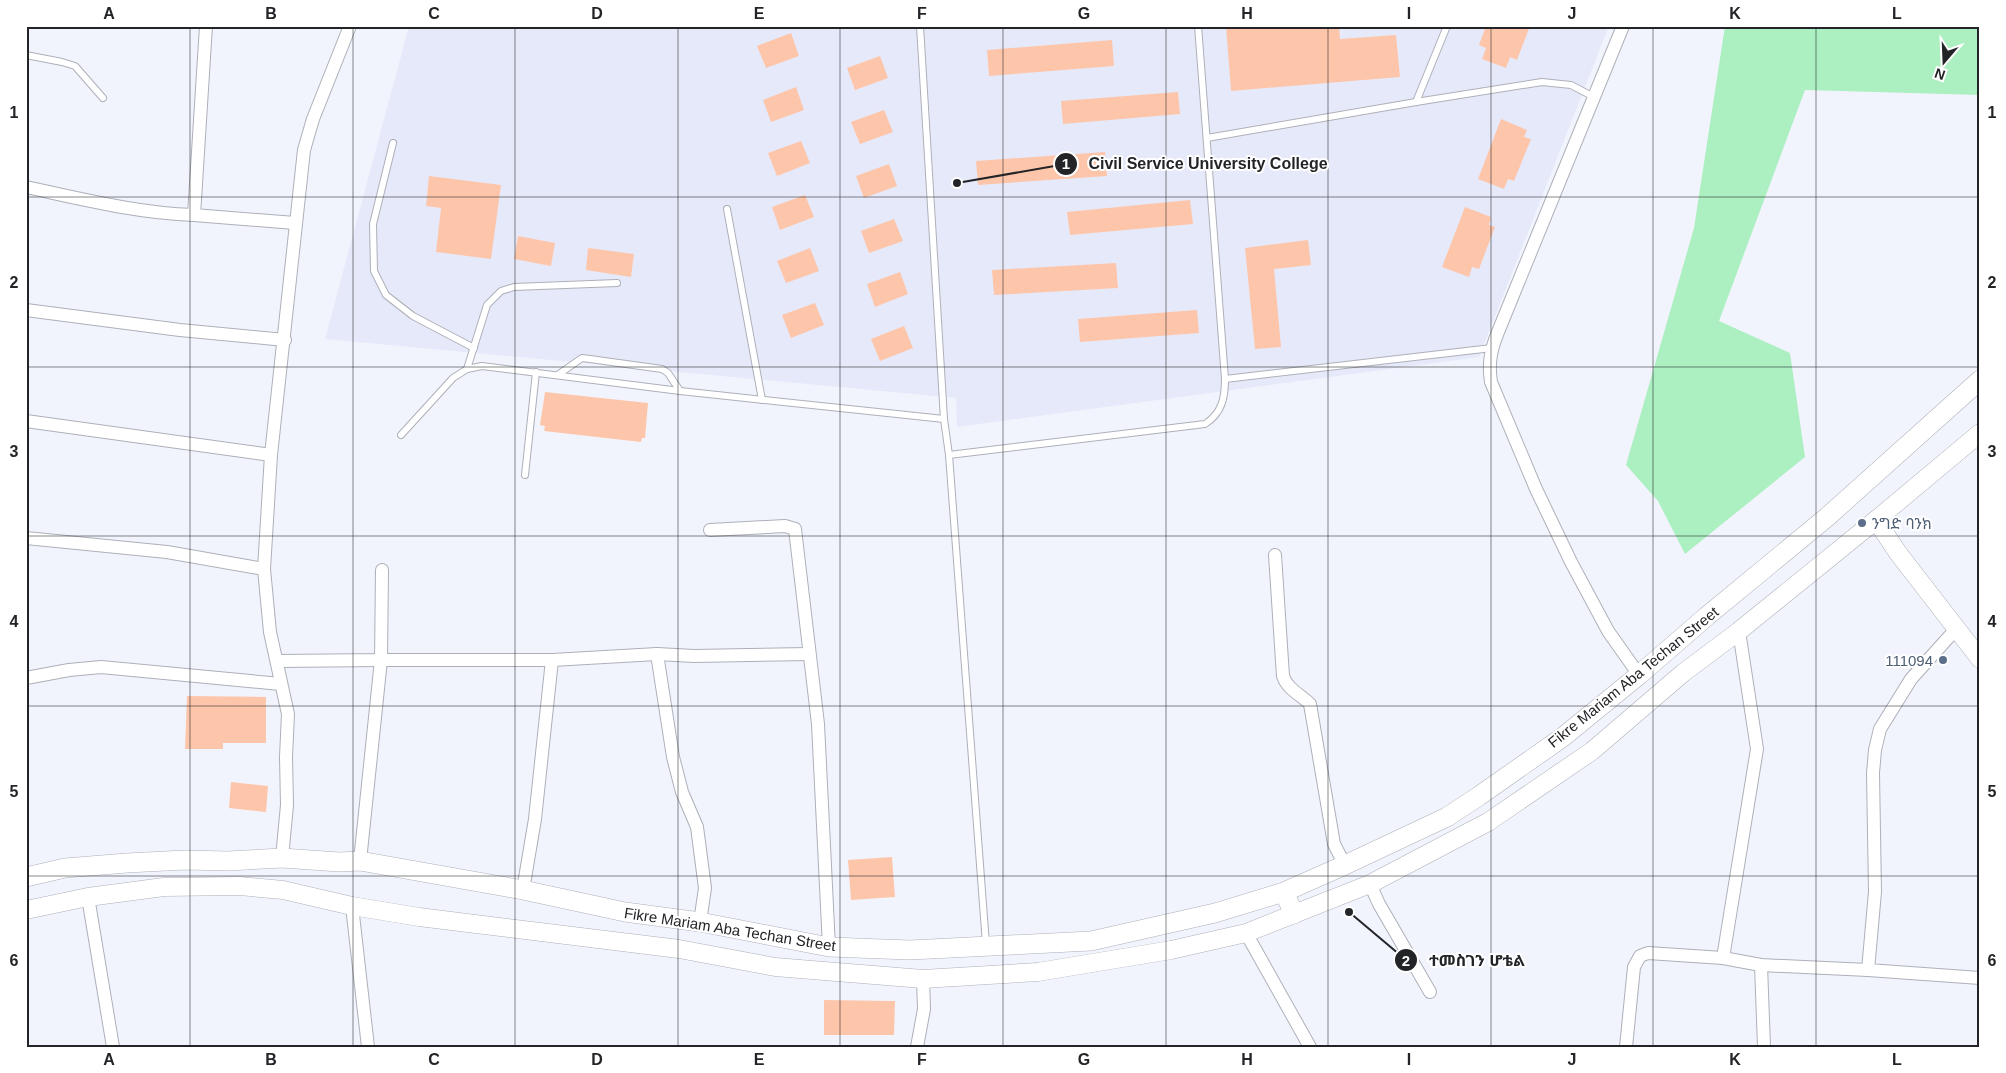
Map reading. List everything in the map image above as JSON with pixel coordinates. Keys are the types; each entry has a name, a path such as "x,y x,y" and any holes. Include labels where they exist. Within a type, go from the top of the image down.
{"main road":[{"name":"Fikre Mariam Aba Techan Street","path":"26,877 65,868 185,860 228,862 282,858 339,862 360,861 523,890 625,912 700,922 829,947 910,950 1091,941 1215,913 1284,892 1447,816 1479,796 1562,737 1639,676 1707,616 1826,518 1980,380"},
{"path":"1284,892 1294,914"}],"street":[{"path":"194,215 206,26"},
{"path":"282,858 287,805 286,757 288,714 270,632 264,568 271,455 285,340 295,223 304,150 313,119 350,26"},
{"path":"1623,26 1492,348 1489,367 1491,382 1536,490 1571,562 1608,631 1639,676"},
{"path":"26,187 128,209 167,214 295,223"},
{"path":"26,310 180,330 285,340"},
{"path":"26,422 271,455"},
{"path":"26,910 88,897 164,887 239,886 283,890 352,906 419,917 679,949 776,967 923,979 1038,972 1171,950 1246,933 1370,884 1488,822 1592,751 1683,673 1739,631 1876,520 1980,432"},
{"path":"1876,520 1898,553 1980,659"},
{"path":"710,530 785,526 795,529 818,724 829,947"},
{"path":"26,538 167,552 264,568"},
{"path":"1274,555 1283,676 1285,683 1310,704 1334,844 1344,865"},
{"path":"360,861 381,660 382,570"},
{"path":"1868,970 1875,892 1873,773 1875,750 1880,729 1911,679 1956,628"},
{"path":"1723,958 1757,749 1739,631"},
{"path":"277,661 552,660 658,654 694,656 809,654"},
{"path":"658,654 673,757 682,792 697,827 705,888 700,922"},
{"path":"523,890 535,819 552,660"},
{"path":"26,678 69,670 101,667 281,684"},
{"path":"1370,884 1379,904 1430,992"},
{"path":"88,897 113,1047"},
{"path":"352,906 368,1047"},
{"path":"1246,933 1310,1047"},
{"path":"1626,1047 1634,968 1640,956 1648,953 1723,958 1761,965 1980,978"},
{"path":"1761,965 1764,1047"},
{"path":"917,1047 924,1009 923,979"}],"lane":[{"path":"920,26 944,419 949,455 986,945"},
{"path":"949,455 1205,424 1214,418 1225,398 1225,379 1198,26"},
{"path":"1416,102 1447,26"},
{"path":"26,56 75,66 103,98"},
{"path":"1207,138 1542,82 1571,86 1594,97"},
{"path":"393,143 373,224 374,271 386,295 413,316 474,348"},
{"path":"727,209 762,400"},
{"path":"467,369 487,305 501,291 514,287 617,283"},
{"path":"1225,379 1492,348"},
{"path":"559,374 582,358 662,369 668,373 680,391"},
{"path":"401,435 454,378 467,369 482,366 559,374 680,391 944,419"},
{"path":"525,475 536,372"}],"shaded area":[{"path":"409,26 1609,26 1479,357 957,427 956,398 325,339"}],"green space":[{"path":"1725,26 1980,26 1980,95 1805,90 1719,321 1790,353 1805,457 1685,554 1658,501 1626,465 1694,228"}],"building":[{"path":"1226,26 1339,26 1340,39 1396,35 1400,77 1231,91"},
{"path":"1486,26 1530,26 1517,60 1510,57 1506,68 1482,59 1486,48 1479,45"},
{"path":"791,33 799,56 766,68 757,46"},
{"path":"1112,40 1114,66 989,76 987,50"},
{"path":"880,56 888,78 855,90 847,68"},
{"path":"796,87 804,110 771,122 763,100"},
{"path":"1178,92 1180,114 1063,124 1061,101"},
{"path":"884,110 893,132 860,144 851,122"},
{"path":"1501,119 1527,130 1524,137 1531,139 1514,181 1508,179 1504,189 1478,179"},
{"path":"801,141 810,163 777,176 768,153"},
{"path":"1105,152 1107,176 978,185 976,161"},
{"path":"889,164 897,186 864,198 856,176"},
{"path":"429,176 501,185 491,259 436,252 441,208 426,206"},
{"path":"805,195 814,217 780,230 772,207"},
{"path":"1190,200 1193,224 1070,235 1067,212"},
{"path":"1465,207 1491,217 1489,225 1495,227 1479,269 1472,267 1469,277 1442,267"},
{"path":"894,219 903,241 869,253 861,231"},
{"path":"518,236 555,243 551,266 514,259"},
{"path":"1308,240 1311,265 1274,269 1281,347 1255,349 1245,248"},
{"path":"588,248 634,254 631,277 586,270"},
{"path":"810,248 819,271 786,283 777,261"},
{"path":"1116,263 1118,288 994,295 992,270"},
{"path":"900,272 908,294 875,307 867,284"},
{"path":"815,303 824,325 791,338 782,315"},
{"path":"1197,310 1199,333 1080,342 1078,319"},
{"path":"904,326 913,348 880,361 871,339"},
{"path":"545,392 648,403 645,438 642,438 641,442 544,431 545,426 540,425"},
{"path":"187,696 266,697 266,743 223,743 223,749 185,749"},
{"path":"231,782 268,786 266,812 229,808"},
{"path":"892,857 895,897 851,900 848,860"},
{"path":"824,1000 895,1001 894,1035 824,1035"}],"place":[{"name":"Civil Service University College","path":"957,183"},
{"name":"ንግድ ባንክ","path":"1862,523"},
{"name":"111094","path":"1943,660"},
{"name":"ተመስገን ሆቴል","path":"1349,912"}]}
